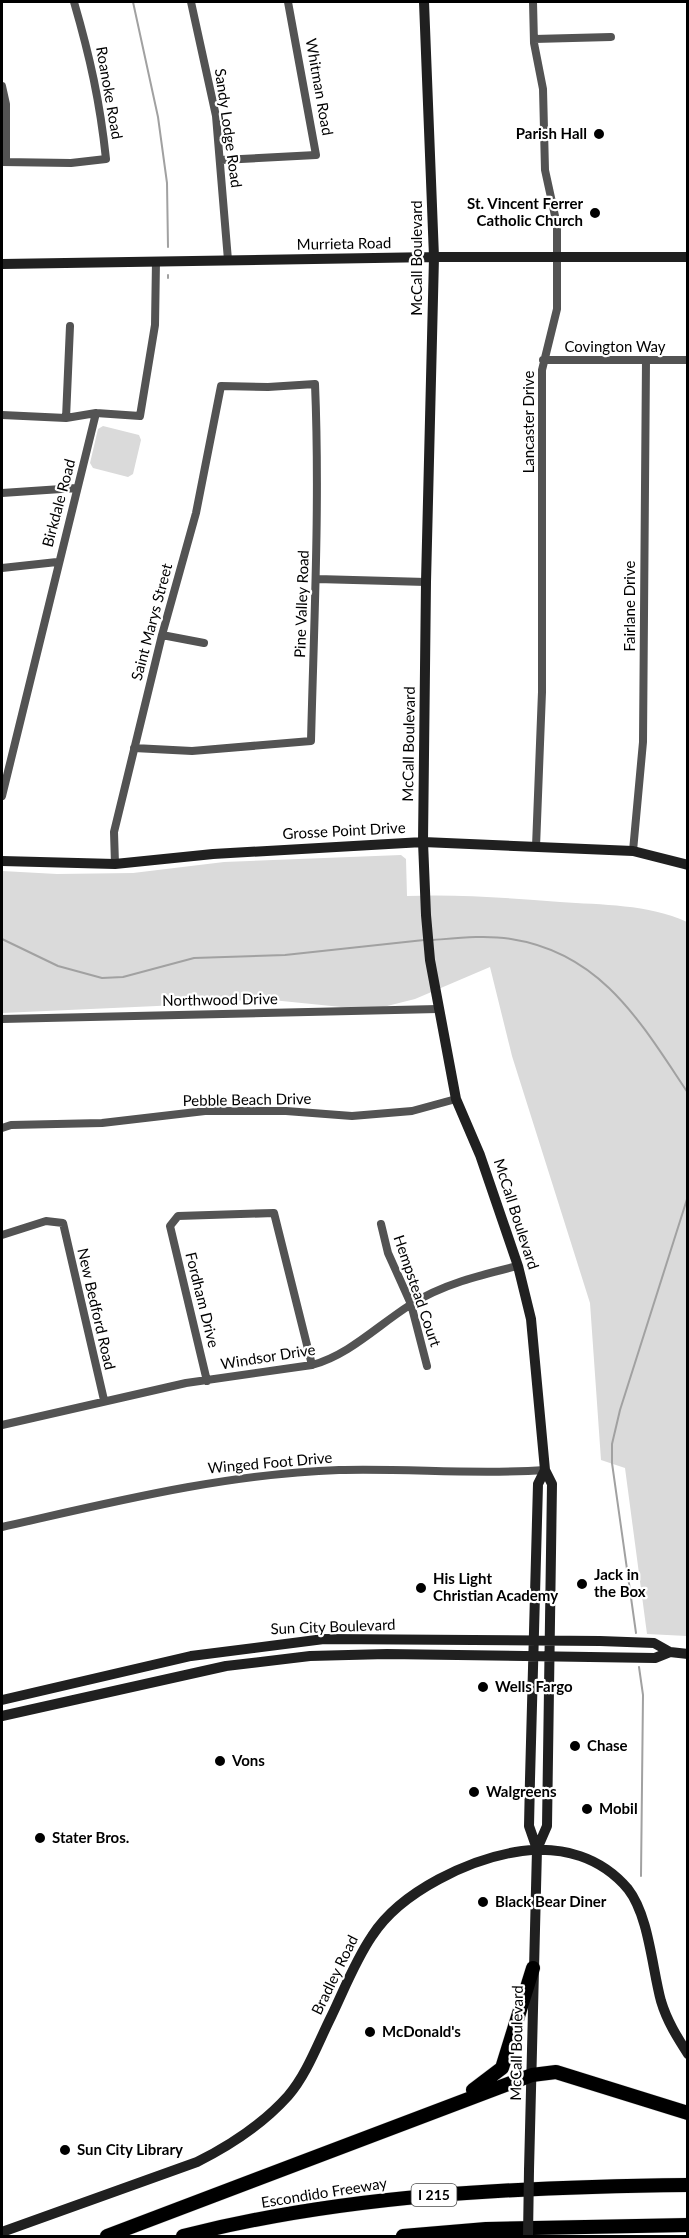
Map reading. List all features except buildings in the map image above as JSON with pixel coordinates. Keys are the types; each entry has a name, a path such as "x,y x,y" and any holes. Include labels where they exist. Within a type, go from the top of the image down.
{"highway":[{"path":"452,2104 486,2083 502,2068 533,1968"},
{"path":"107,2236 532,2075 556,2072 687,2113"},
{"name":"Escondido Freeway","path":"183,2236 287,2215 392,2199 499,2189 687,2185"},
{"path":"403,2236 486,2229 687,2225"}],"street":[{"name":"Roanoke Road","path":"4,162 71,163 106,159 90,51 74,2"},
{"name":"Sandy Lodge Road","path":"191,2 212,93 221,160 228,260"},
{"name":"Whitman Road","path":"221,160 316,155 288,2"},
{"name":"McCall Boulevard","path":"424,2 434,258 426,582 423,842 426,915 430,960 456,1099 480,1155 518,1266 531,1319 545,1470 552,1484 547,1826 537,1850"},
{"name":"Lancaster Drive","path":"533,2 534,39 543,89 545,170 555,213 557,257 557,309 543,360 543,692 536,847"},
{"path":"534,39 612,37"},
{"path":"2,86 6,104 4,162"},
{"name":"Murrieta Road","path":"2,264 687,257"},
{"path":"2,415 66,418 96,412 140,416 155,325 156,261"},
{"path":"66,418 70,326"},
{"name":"Covington Way","path":"543,360 687,360"},
{"name":"Fairlane Drive","path":"633,851 643,742 646,360"},
{"name":"Pine Valley Road","path":"134,748 192,751 311,741 317,579 318,455 315,384 268,387 221,386"},
{"name":"Saint Marys Street","path":"115,864 114,832 162,635 196,513 221,386"},
{"name":"Birkdale Road","path":"2,796 57,562 96,412"},
{"path":"2,493 76,488"},
{"path":"2,568 57,562"},
{"path":"317,579 426,582"},
{"path":"162,635 204,643"},
{"name":"Grosse Point Drive","path":"2,861 115,864 213,854 423,842 633,851 687,865"},
{"name":"Northwood Drive","path":"2,1019 438,1009"},
{"name":"Pebble Beach Drive","path":"2,1128 11,1125 102,1123 205,1111 286,1111 352,1116 412,1111 456,1099"},
{"name":"Fordham Drive","path":"207,1381 170,1226 178,1216 274,1213 312,1365"},
{"name":"New Bedford Road","path":"2,1235 46,1221 63,1223 104,1400"},
{"name":"Hempstead Court","path":"381,1224 388,1253 411,1304 427,1366"},
{"name":"Windsor Drive","path":"2,1423 104,1400 332,1360 411,1304 471,1278 518,1266"},
{"name":"Winged Foot Drive","path":"2,1527 174,1488 251,1476 339,1470 545,1470"},
{"name":"McCall Boulevard","path":"528,2236 537,1850 529,1826 538,1484 545,1470"},
{"name":"Sun City Boulevard","path":"2,1700 181,1658 287,1642 357,1639 654,1643 670,1652 687,1654"},
{"name":"Sun City Boulevard","path":"2,1716 146,1682 277,1659 358,1654 655,1658 670,1652"},
{"name":"Bradley Road","path":"2,2232 197,2162 225,2148 258,2126 289,2094 300,2078 373,1934 399,1907 460,1868 499,1854 537,1850 572,1853 591,1859 612,1872 629,1891 641,1913 662,2003 673,2032 687,2054"}],"shaded area":[{"path":"103,426 139,435 141,440 133,474 128,477 93,468 90,463 98,429"},
{"path":"401,855 406,859 407,896 484,897 625,906 657,912 687,922 687,1636 647,1634 625,1468 601,1460 590,1303 512,1056 490,967 415,999 371,1010 262,999 2,1013 2,871 57,874 133,873 224,862"}],"waterway":[{"path":"133,2 158,117 167,183 168,247"},
{"path":"433,940 482,937 511,939 543,947 570,959 595,975 616,995 653,1041 688,1093"},
{"path":"2,939 58,966 102,978 123,977 194,958 285,955 424,940"},
{"path":"636,1633 612,1463 612,1444 620,1410 688,1196"},
{"path":"639,1667 643,1695 641,1876"}],"place":[{"name":"Parish Hall","path":"599,134"},
{"name":"St. Vincent Ferrer Catholic Church","path":"595,213"},
{"name":"Jack in the Box","path":"582,1584"},
{"name":"His Light Christian Academy","path":"421,1588"},
{"name":"Wells Fargo","path":"483,1687"},
{"name":"Chase","path":"575,1746"},
{"name":"Vons","path":"220,1761"},
{"name":"Walgreens","path":"474,1792"},
{"name":"Mobil","path":"587,1809"},
{"name":"Stater Bros.","path":"40,1838"},
{"name":"Black Bear Diner","path":"483,1902"},
{"name":"McDonald's","path":"370,2032"},
{"name":"Sun City Library","path":"65,2150"}]}
